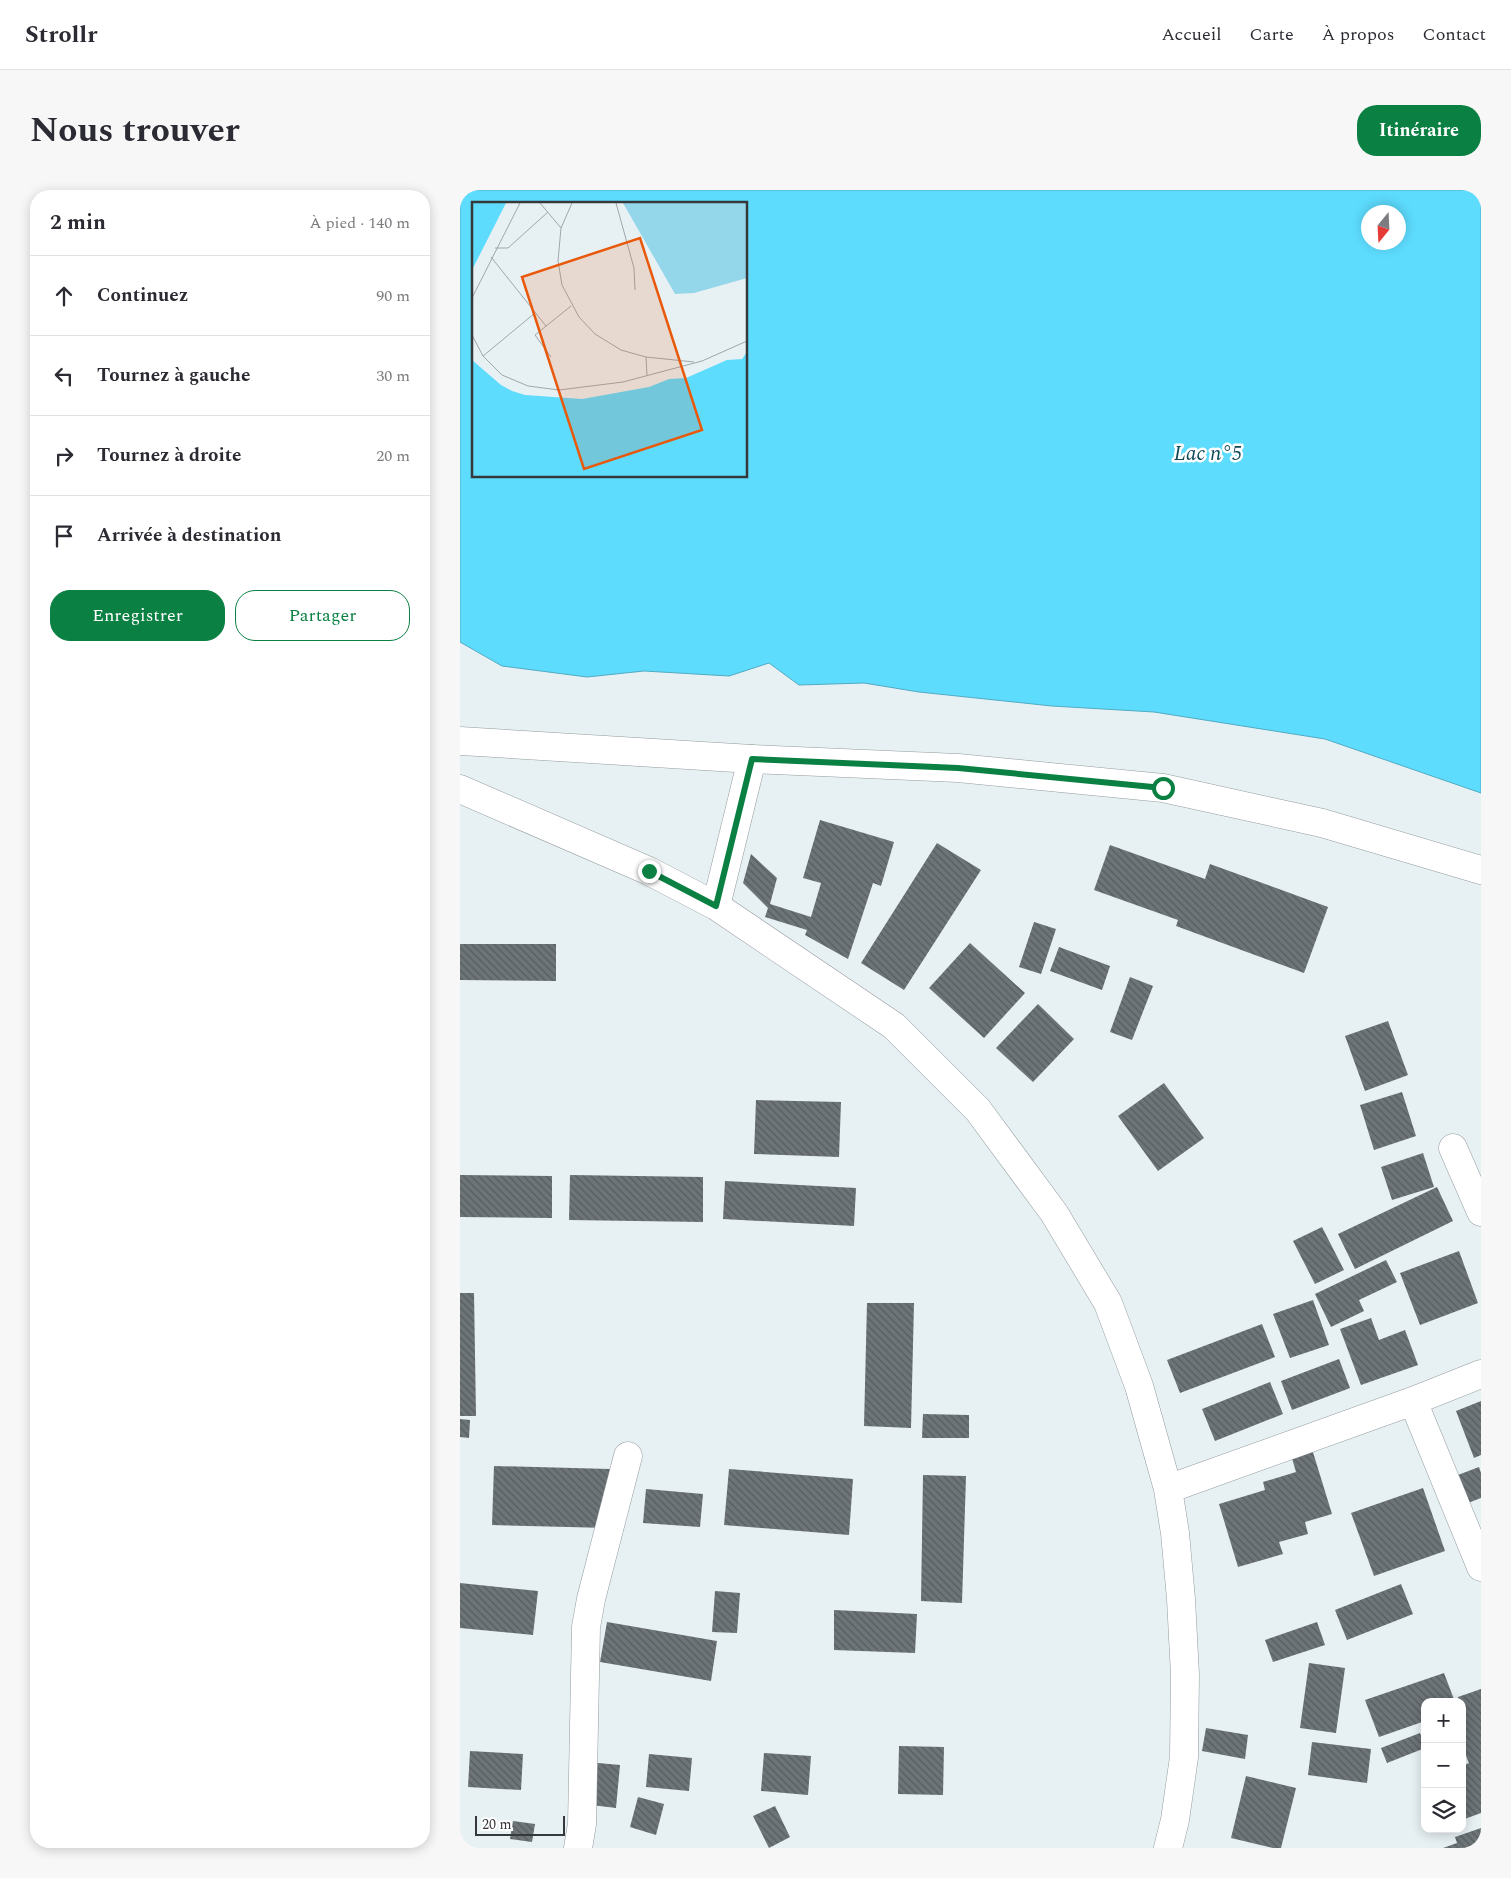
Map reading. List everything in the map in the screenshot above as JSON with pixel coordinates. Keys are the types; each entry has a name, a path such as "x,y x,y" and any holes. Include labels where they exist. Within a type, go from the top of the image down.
{"street":[{"path":"460,741 752,759 958,768 1163,788 1322,823 1481,870"},
{"path":"716,906 752,759"},
{"path":"460,789 649,871 716,906 894,1026 978,1110 1054,1213 1108,1303 1140,1386 1168,1490 1181,1590 1185,1675 1184,1757 1175,1820 1168,1848"},
{"path":"1453,1148 1481,1212"},
{"path":"1168,1490 1413,1401 1481,1374"},
{"path":"1413,1401 1474,1526 1481,1567"},
{"path":"578,1848 582,1824 586,1628 628,1456"}],"water":[{"name":"Lac n°5","path":"460,190 1481,190 1481,793 1325,739 1154,712 1052,706 919,692 864,683 799,685 769,663 729,676 644,671 587,677 502,666 460,642"}],"building":[{"path":"820,820 894,842 881,886 873,883 848,959 805,935 807,930 765,917 768,908 743,883 751,854 777,878 770,904 811,917 821,883 803,878"},
{"path":"937,843 981,870 904,990 861,963"},
{"path":"1110,845 1205,879 1210,864 1328,907 1304,973 1176,926 1178,920 1094,890"},
{"path":"1034,922 1056,929 1041,974 1019,967"},
{"path":"970,943 1025,993 984,1038 929,988"},
{"path":"460,944 556,944 556,981 460,980"},
{"path":"1059,947 1110,966 1102,990 1050,971"},
{"path":"1130,977 1153,986 1132,1040 1110,1032"},
{"path":"1038,1004 1074,1039 1033,1082 996,1048"},
{"path":"1388,1021 1408,1075 1365,1091 1345,1036"},
{"path":"1164,1083 1204,1138 1158,1171 1118,1116"},
{"path":"1402,1092 1416,1136 1374,1150 1360,1105"},
{"path":"756,1100 841,1102 839,1157 754,1154"},
{"path":"1423,1153 1434,1187 1392,1200 1381,1167"},
{"path":"460,1175 552,1176 552,1218 460,1217"},
{"path":"570,1175 703,1177 703,1222 569,1220"},
{"path":"725,1181 856,1188 854,1226 723,1219"},
{"path":"1437,1187 1453,1221 1355,1269 1338,1234"},
{"path":"1322,1227 1344,1270 1315,1284 1293,1241"},
{"path":"1459,1251 1478,1303 1420,1325 1400,1273"},
{"path":"1386,1260 1397,1282 1359,1300 1364,1311 1331,1327 1315,1294"},
{"path":"460,1293 474,1293 476,1416 460,1416"},
{"path":"1313,1300 1329,1345 1290,1358 1273,1314"},
{"path":"867,1303 914,1303 911,1428 864,1426"},
{"path":"1371,1318 1379,1340 1405,1330 1418,1365 1361,1385 1340,1329"},
{"path":"1262,1324 1275,1357 1180,1393 1167,1360"},
{"path":"1339,1359 1350,1388 1292,1410 1281,1381"},
{"path":"1270,1382 1283,1414 1215,1441 1202,1409"},
{"path":"1481,1401 1481,1455 1474,1458 1456,1411"},
{"path":"923,1414 969,1415 969,1438 922,1438"},
{"path":"460,1419 470,1420 469,1438 460,1437"},
{"path":"1312,1449 1332,1514 1305,1522 1308,1534 1279,1542 1283,1554 1238,1567 1219,1504 1265,1490 1263,1482 1296,1472 1291,1455"},
{"path":"494,1466 610,1469 608,1528 492,1525"},
{"path":"1479,1467 1481,1473 1481,1498 1460,1506 1450,1478"},
{"path":"729,1469 853,1479 849,1535 724,1525"},
{"path":"923,1475 966,1476 962,1603 921,1601"},
{"path":"1423,1488 1445,1551 1374,1576 1351,1513"},
{"path":"646,1489 703,1494 700,1527 643,1523"},
{"path":"460,1583 538,1591 533,1635 460,1628"},
{"path":"1401,1584 1413,1614 1347,1640 1335,1610"},
{"path":"715,1591 740,1593 737,1633 712,1632"},
{"path":"834,1610 917,1614 915,1653 834,1650"},
{"path":"607,1622 717,1641 711,1681 600,1662"},
{"path":"1317,1622 1325,1645 1273,1662 1265,1640"},
{"path":"1309,1663 1345,1668 1336,1733 1300,1728"},
{"path":"1444,1673 1453,1698 1421,1698 1421,1722 1379,1737 1365,1700"},
{"path":"1481,1689 1481,1813 1466,1819 1466,1764 1469,1763 1466,1756 1466,1698 1458,1697"},
{"path":"1206,1728 1248,1735 1245,1759 1202,1751"},
{"path":"1420,1733 1421,1750 1387,1763 1381,1748"},
{"path":"1312,1742 1371,1749 1367,1783 1308,1775"},
{"path":"899,1746 944,1747 943,1795 898,1794"},
{"path":"470,1751 523,1754 521,1790 468,1787"},
{"path":"764,1753 811,1756 808,1795 761,1791"},
{"path":"649,1754 692,1758 689,1791 646,1787"},
{"path":"587,1762 620,1765 616,1808 583,1804"},
{"path":"1246,1776 1296,1788 1281,1848 1273,1848 1231,1838"},
{"path":"638,1797 664,1804 656,1835 630,1827"},
{"path":"775,1806 790,1837 769,1848 753,1816"},
{"path":"513,1821 535,1824 532,1842 510,1839"},
{"path":"1481,1828 1481,1848 1443,1848 1457,1843 1455,1837"}],"route":[{"path":"649,871 716,906 752,759 958,768 1163,788"}]}
